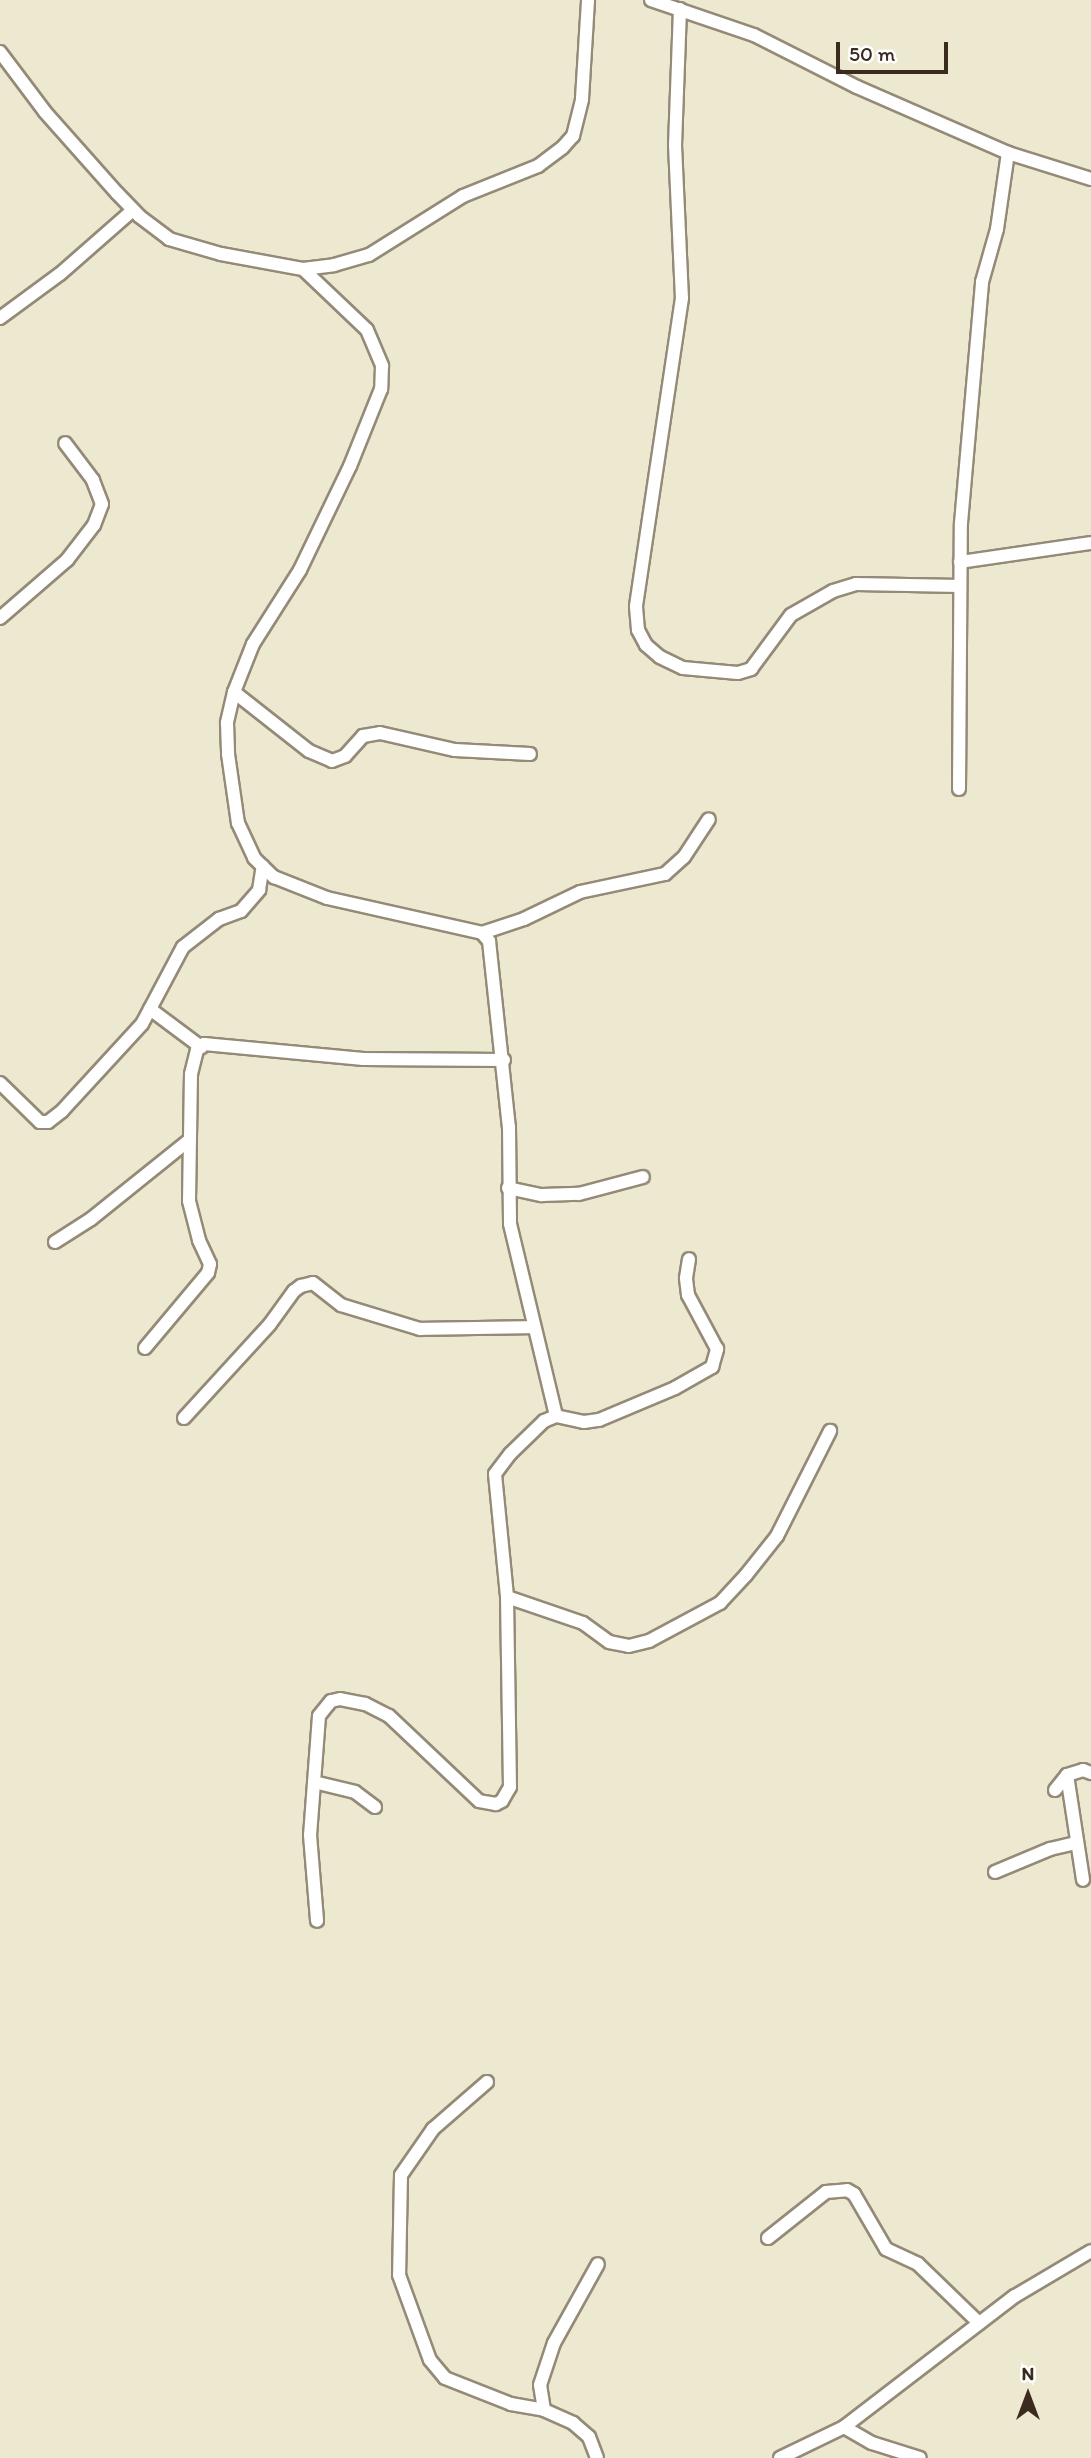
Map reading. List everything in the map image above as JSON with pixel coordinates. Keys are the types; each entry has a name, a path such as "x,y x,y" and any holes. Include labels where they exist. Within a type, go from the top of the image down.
{"street":[{"path":"0,52 45,112 133,210 169,239 190,246 303,268 334,265 369,255 463,196 538,166 563,147 573,136 582,99 588,0"},
{"path":"651,0 754,35 857,87 1008,153 1091,179"},
{"path":"680,9 675,145 682,298 636,607 638,630 646,645 660,657 683,668 738,673 751,669 791,615 833,591 856,584 960,586"},
{"path":"959,789 962,512 982,282 997,229 1008,153"},
{"path":"0,318 60,274 133,210"},
{"path":"303,268 368,330 382,366 382,389 350,466 300,570 253,644 234,692 228,723 229,780 238,823 254,858 274,877 327,898 482,933 524,919 580,892 665,874 684,857 709,819"},
{"path":"0,618 66,560 94,526 102,504 93,480 65,443"},
{"path":"960,562 1091,543"},
{"path":"234,692 309,751 332,761 345,756 363,736 380,733 455,750 530,754"},
{"path":"0,1083 40,1122 48,1122 62,1111 142,1024 183,947 219,919 241,912 259,890 263,866"},
{"path":"482,933 489,941 504,1060 509,1128 510,1224 556,1416"},
{"path":"150,1009 201,1047"},
{"path":"145,1348 208,1273 210,1264 199,1240 189,1201 188,1141 193,1060 204,1044 363,1059 504,1060"},
{"path":"55,1242 91,1219 188,1141"},
{"path":"508,1188 542,1195 579,1194 643,1177"},
{"path":"317,1921 310,1835 319,1716 331,1701 340,1699 365,1704 389,1716 479,1801 496,1804 502,1801 510,1787 507,1597 496,1470 544,1421 556,1416 584,1422 599,1420 675,1388 712,1367 717,1349 688,1295 686,1278 689,1259"},
{"path":"184,1418 270,1324 294,1291 313,1283 341,1305 420,1329 533,1326"},
{"path":"507,1597 583,1623 609,1642 629,1646 649,1641 720,1603 746,1575 777,1536 830,1431"},
{"path":"1055,1790 1068,1775 1083,1770 1091,1773"},
{"path":"1068,1775 1083,1880"},
{"path":"314,1782 355,1791 375,1807"},
{"path":"995,1872 1050,1849 1076,1843"},
{"path":"487,2082 433,2129 401,2175 399,2275 430,2360 445,2378 511,2404 544,2410 573,2423 589,2437 597,2458"},
{"path":"768,2238 826,2192 847,2190 853,2194 886,2249 918,2264 979,2323"},
{"path":"780,2458 844,2427 1016,2296 1091,2251"},
{"path":"544,2410 540,2385 554,2343 598,2264"},
{"path":"844,2427 872,2443 920,2458"}]}
